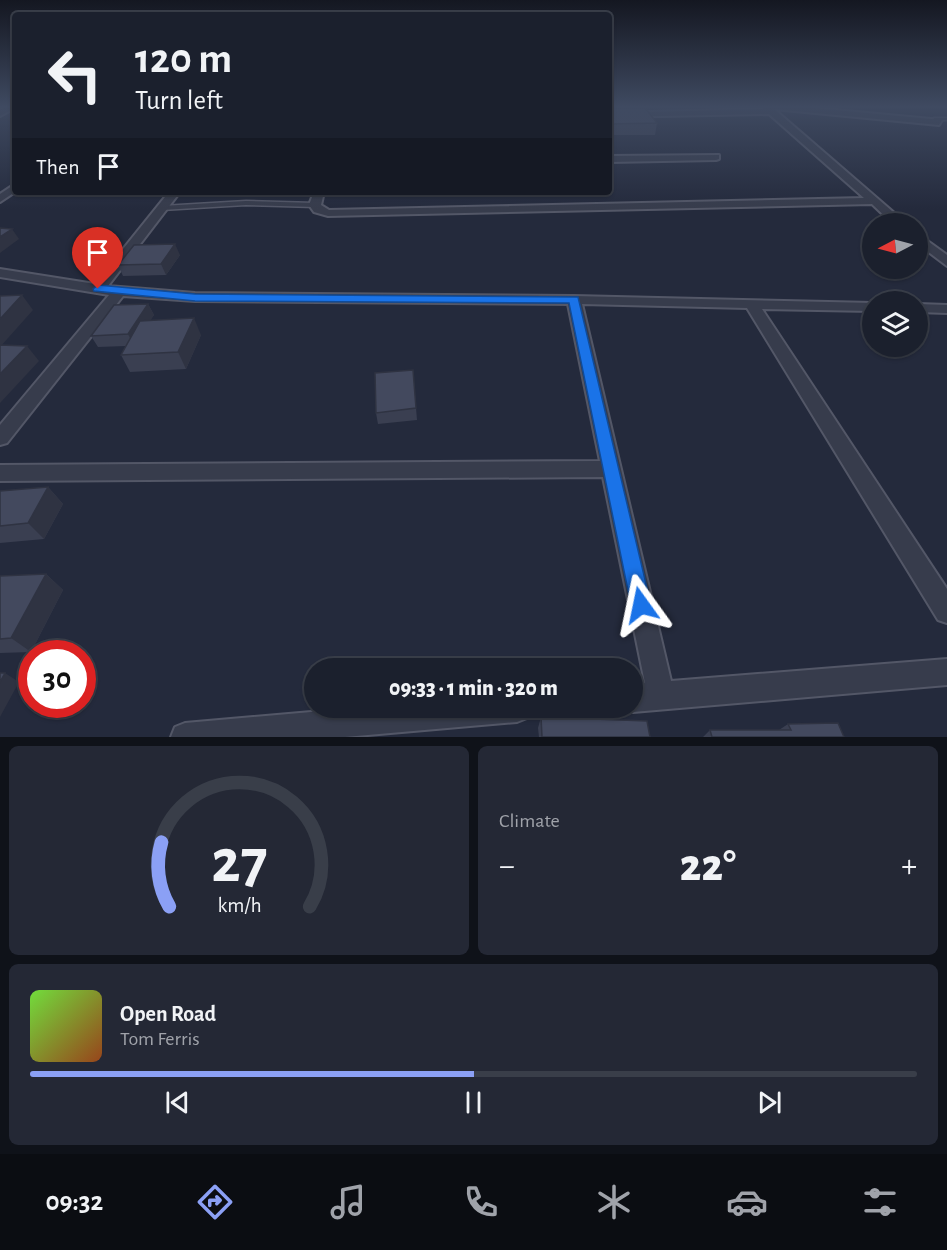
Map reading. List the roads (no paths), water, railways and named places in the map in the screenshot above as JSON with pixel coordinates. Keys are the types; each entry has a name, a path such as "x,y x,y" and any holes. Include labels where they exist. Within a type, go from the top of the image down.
{"street":[{"path":"804,140 888,213"},
{"path":"612,159 716,157"},
{"path":"0,199 12,189"},
{"path":"98,289 173,195"},
{"path":"318,195 315,205 318,210 328,213 874,201"},
{"path":"928,246 947,262"},
{"path":"0,273 119,292 195,297 574,300 862,308"},
{"path":"0,438 119,292"},
{"path":"574,300 661,695"},
{"path":"752,305 947,611"},
{"path":"928,309 947,309"},
{"path":"0,473 611,469"},
{"path":"643,697 947,672"},
{"path":"185,737 402,718"}],"lane":[{"path":"162,208 246,203 315,205"}]}
